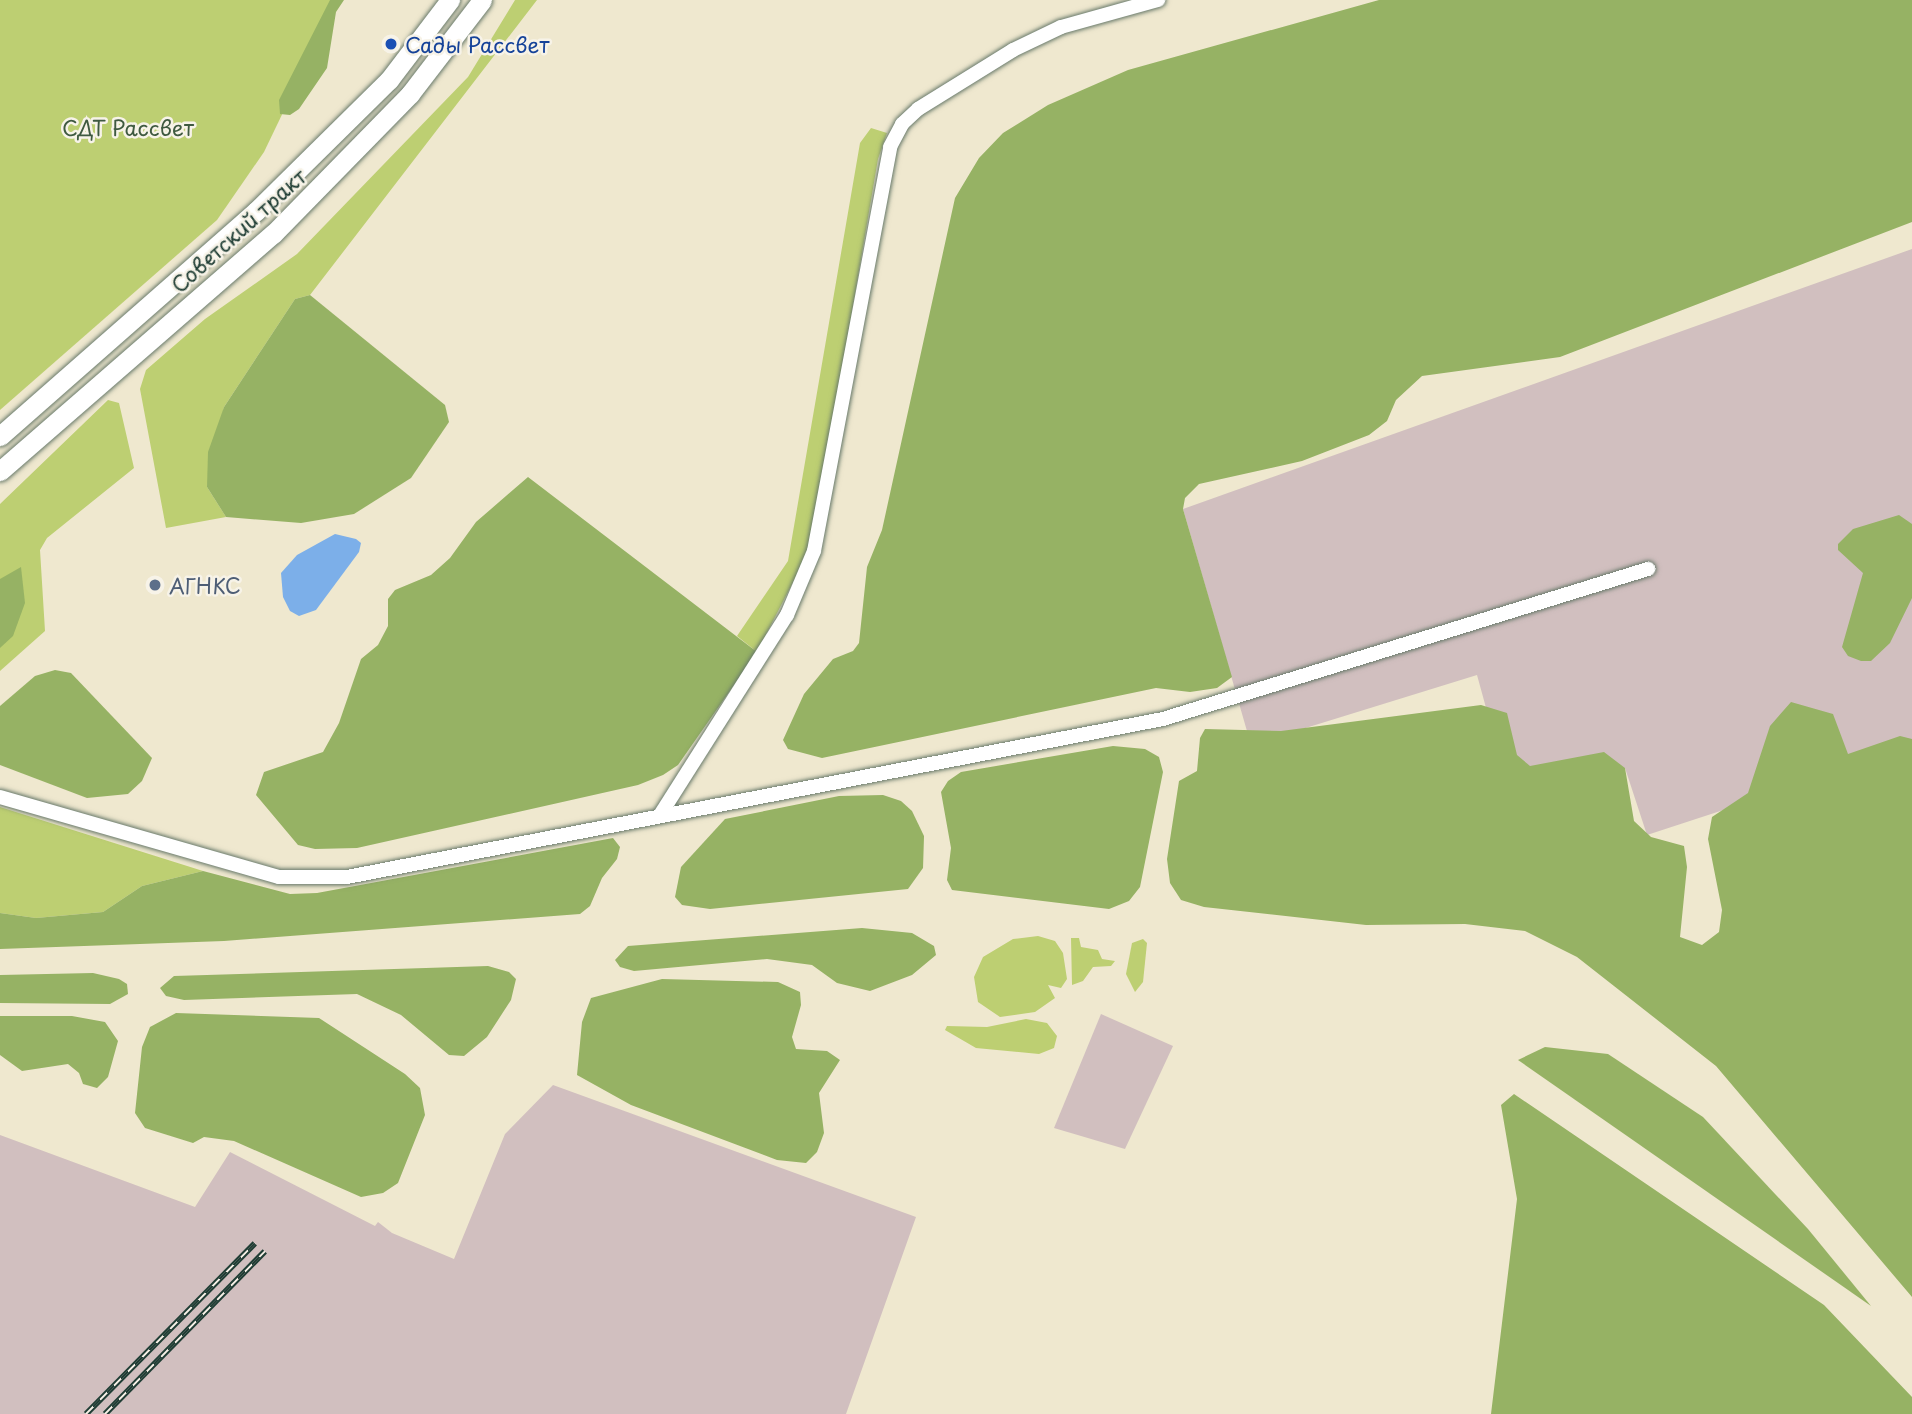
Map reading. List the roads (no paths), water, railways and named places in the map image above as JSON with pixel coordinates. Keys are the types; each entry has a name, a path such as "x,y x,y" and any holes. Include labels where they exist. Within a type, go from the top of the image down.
{"highway":[{"name":"Советский тракт","path":"0,436 265,202 389,80 450,0"},
{"name":"Советский тракт","path":"0,471 273,234 410,94 482,0"}],"street":[{"path":"660,815 787,615 814,551 890,147 902,124 918,109 1013,50 1061,27 1158,0"},
{"path":"0,797 279,877 347,877 1163,719 1648,569"}],"water":[{"path":"335,534 356,539 361,543 359,552 316,610 299,616 290,611 283,597 281,573 297,555"}],"railway":[{"path":"86,1414 255,1243"},
{"path":"105,1414 265,1251"}],"place":[{"name":"Сады Рассвет","path":"391,44"},
{"name":"АГНКС","path":"155,585"}],"park label":[{"name":"СДТ Рассвет","path":"128,127"}]}
